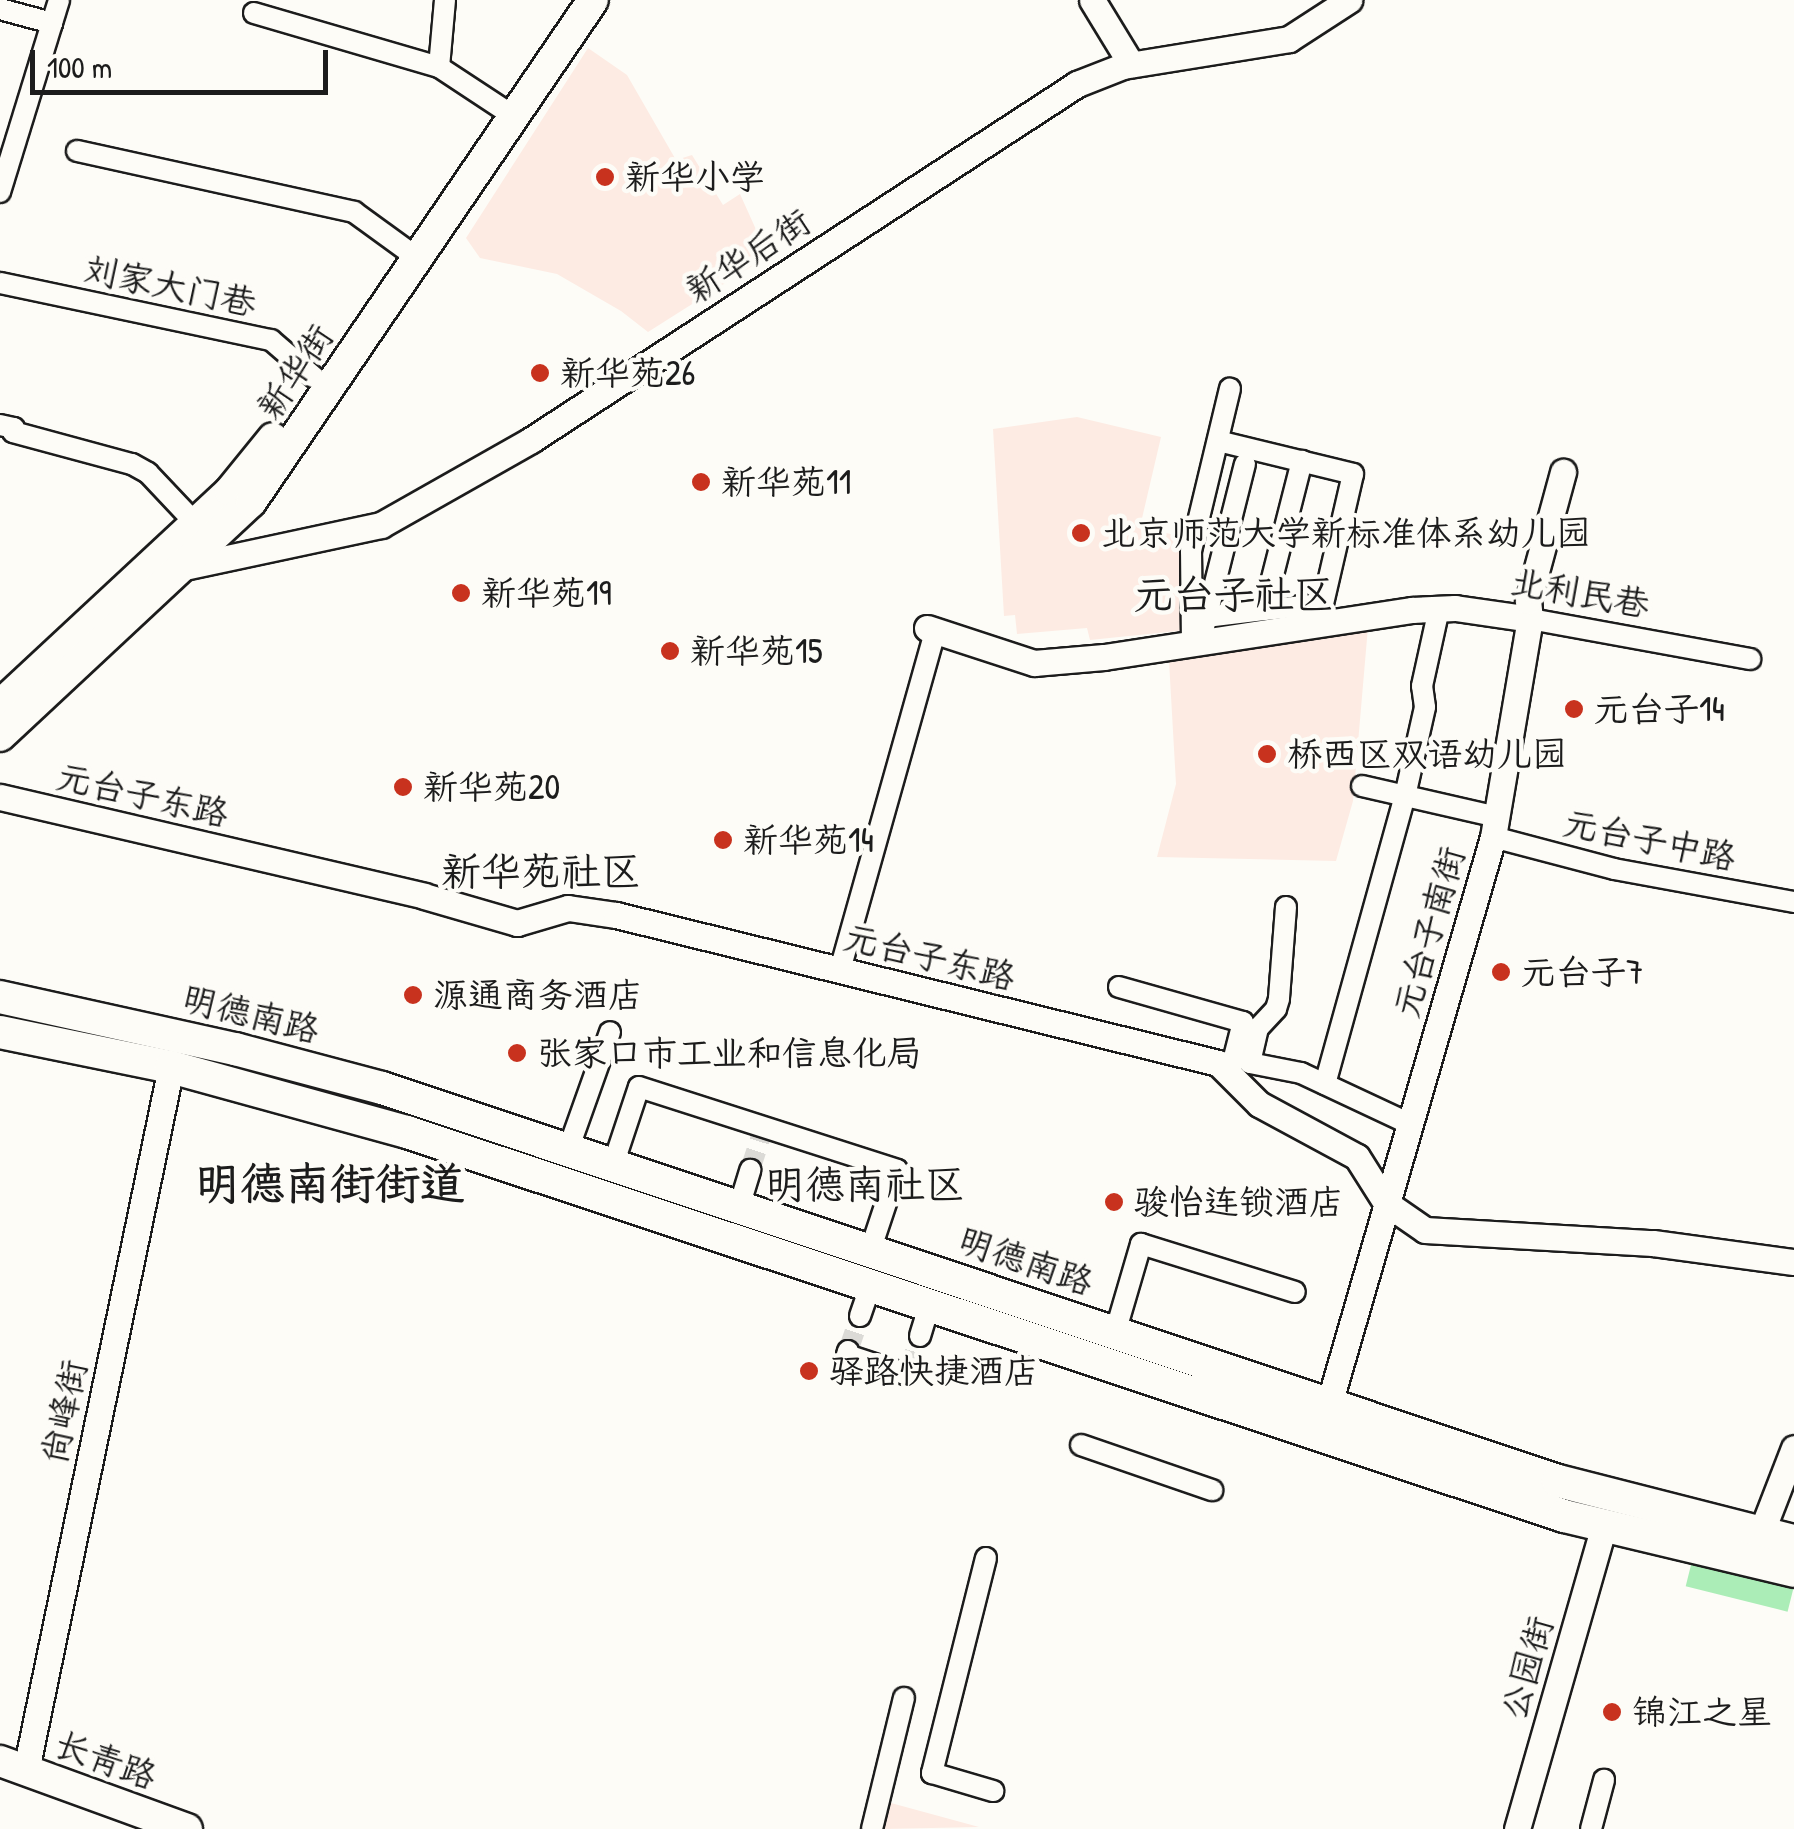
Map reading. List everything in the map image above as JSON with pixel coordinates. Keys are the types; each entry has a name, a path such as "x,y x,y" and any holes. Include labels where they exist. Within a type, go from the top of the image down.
{"main road":[{"name":"新华街","path":"0,705 196,524 265,450 576,0"},
{"name":"新华街","path":"0,736 250,502 594,0"},
{"name":"明德南路","path":"0,997 235,1049 415,1099 1558,1482 1794,1541"},
{"name":"明德南路","path":"0,1032 171,1067 407,1132 924,1322 1604,1526 1794,1572"},
{"path":"407,1132 415,1099"},
{"name":"长青路","path":"13,1766 187,1829"}],"street":[{"path":"0,192 9,136 59,0"},
{"path":"439,67 445,0"},
{"path":"1092,0 1132,64"},
{"name":"新华后街","path":"180,568 381,525 531,440 1077,84 1132,64 1289,38 1349,0"},
{"path":"0,9 52,24"},
{"path":"254,14 439,67 503,109"},
{"path":"77,152 354,212 405,249"},
{"name":"刘家大门巷","path":"0,283 271,340 315,378"},
{"path":"1196,644 1191,552 1230,389"},
{"path":"0,424 14,428 13,432 132,464 148,473 196,524"},
{"path":"1206,617 1323,604 1353,474 1218,441"},
{"path":"1264,610 1302,461"},
{"path":"1196,644 1245,464"},
{"name":"元台子南街","path":"1329,1404 1495,827 1530,619 1528,601 1562,472"},
{"path":"1325,1084 1404,796 1425,707 1422,686 1439,608"},
{"name":"北利民巷","path":"931,630 1034,663 1439,608 1530,619 1750,659"},
{"path":"840,970 931,630"},
{"name":"元台子中路","path":"1362,786 1404,796 1614,869 1794,902"},
{"name":"元台子东路","path":"0,797 321,872 517,923 568,908 616,914 1204,1059 1241,1074 1259,1104 1357,1157 1368,1168 1386,1203 1416,1226 1436,1232 1652,1243 1794,1262"},
{"path":"1241,1074 1258,1028 1276,1009 1279,998 1286,907"},
{"path":"1119,987 1243,1022 1241,1074"},
{"path":"568,1150 610,1032"},
{"name":"尚峰街","path":"13,1766 171,1067"},
{"path":"1241,1074 1301,1074 1410,1124"},
{"path":"612,1165 639,1087 896,1170 870,1251"},
{"path":"739,1207 750,1170"},
{"path":"1115,1332 1142,1244 1294,1292"},
{"path":"848,1351 847,1354 908,1376 909,1372"},
{"path":"1082,1445 1212,1490"},
{"path":"1761,1533 1794,1448"},
{"name":"公园街","path":"1518,1829 1604,1526"},
{"path":"986,1558 932,1773 993,1791"},
{"path":"872,1829 904,1698"},
{"path":"1590,1829 1604,1780"}],"shaded area":[{"name":"新华小学","path":"588,48 627,75 676,160 692,155 723,205 740,194 768,256 648,332 621,311 557,274 480,258 466,238"},
{"name":"北京师范大学新标准体系幼儿园","path":"1077,417 1161,437 1140,527 1188,538 1187,630 1090,640 1087,628 1017,634 1015,615 1004,616 993,429"},
{"name":"桥西区双语幼儿园","path":"1368,627 1353,801 1336,861 1157,857 1176,784 1169,661"},
{"path":"891,1803 979,1827 884,1829"}],"green space":[{"path":"1692,1561 1794,1586 1788,1612 1686,1586"}],"tunnel":[{"path":"750,1170 762,1133"},
{"path":"848,1351 860,1316"},
{"path":"909,1371 920,1336"}],"place":[{"name":"新华小学","path":"605,177"},
{"name":"新华苑26","path":"540,373"},
{"name":"新华苑11","path":"701,482"},
{"name":"北京师范大学新标准体系幼儿园","path":"1081,533"},
{"name":"新华苑19","path":"461,593"},
{"name":"新华苑15","path":"670,651"},
{"name":"元台子14","path":"1574,709"},
{"name":"桥西区双语幼儿园","path":"1267,754"},
{"name":"新华苑20","path":"403,787"},
{"name":"新华苑14","path":"723,840"},
{"name":"元台子7","path":"1501,972"},
{"name":"源通商务酒店","path":"413,995"},
{"name":"张家口市工业和信息化局","path":"517,1053"},
{"name":"骏怡连锁酒店","path":"1114,1202"},
{"name":"驿路快捷酒店","path":"809,1371"},
{"name":"锦江之星","path":"1612,1712"}],"district":[{"name":"元台子社区","path":"1234,593"},
{"name":"新华苑社区","path":"541,870"},
{"name":"明德南街街道","path":"330,1183"},
{"name":"明德南社区","path":"865,1183"}]}
